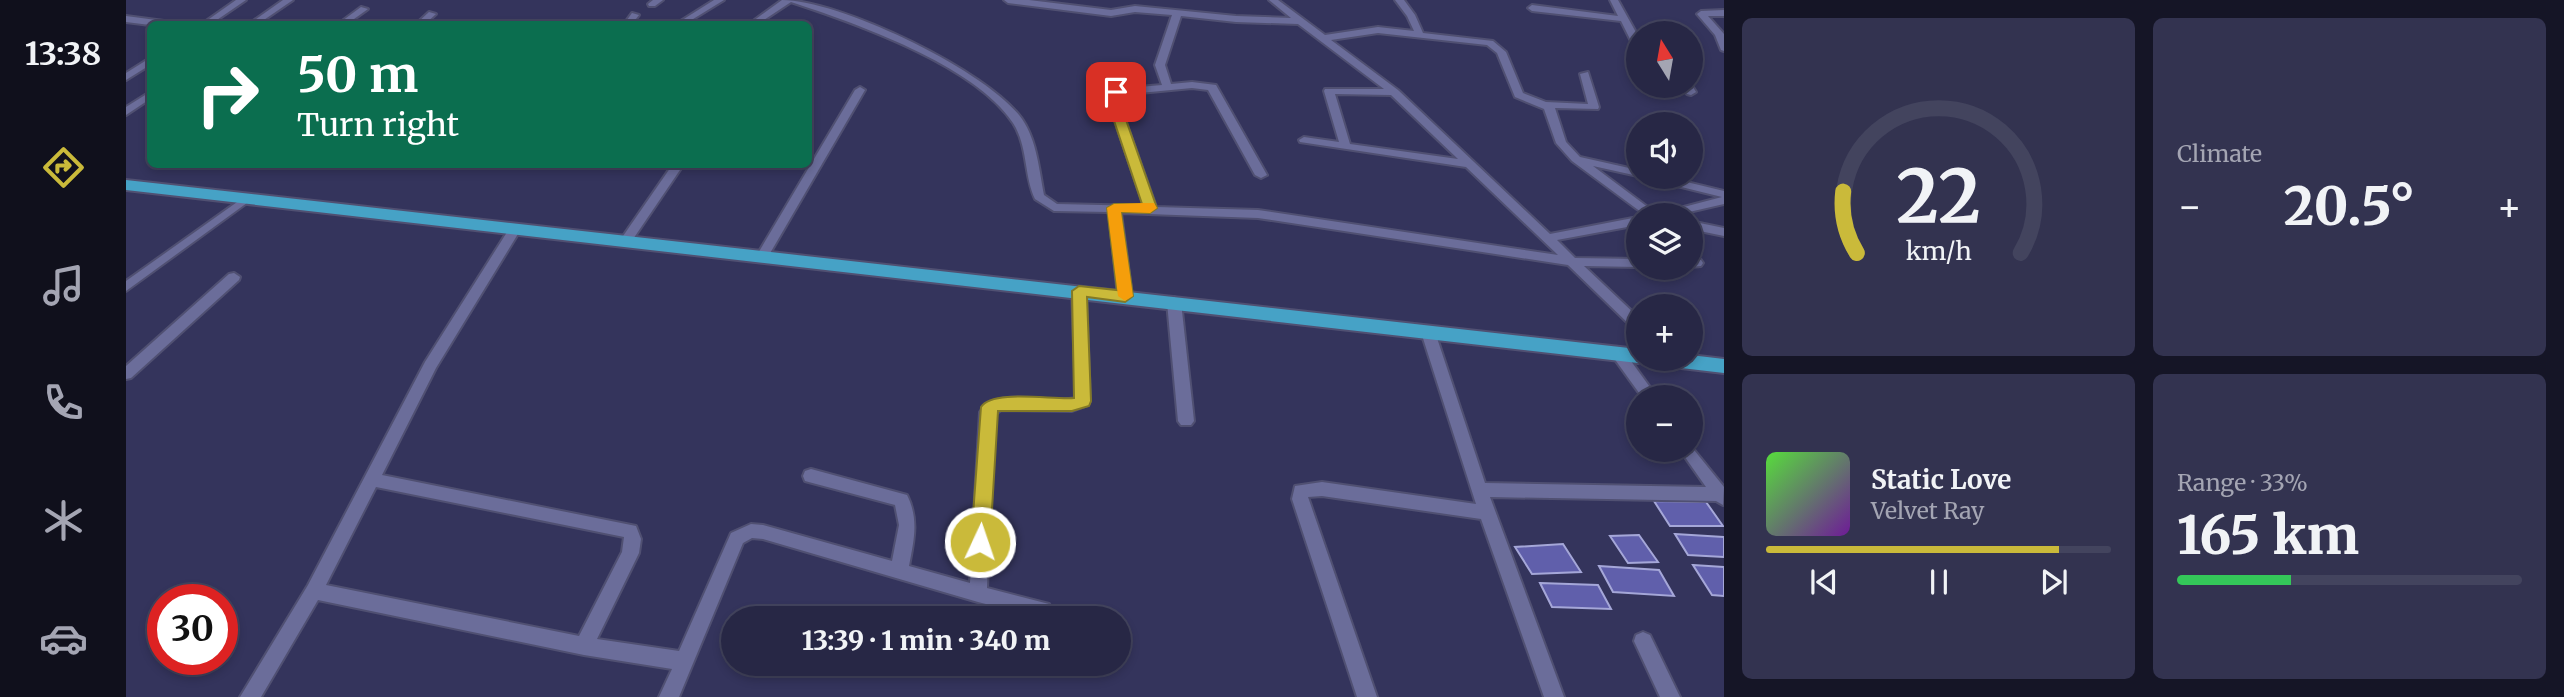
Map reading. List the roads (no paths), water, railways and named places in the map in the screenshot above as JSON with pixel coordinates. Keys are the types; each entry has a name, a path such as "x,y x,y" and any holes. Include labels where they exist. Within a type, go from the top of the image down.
{"highway":[{"path":"126,185 1626,355"},
{"path":"1703,363 1724,366"}],"street":[{"path":"210,21 242,0"},
{"path":"258,21 289,0"},
{"path":"685,21 720,0"},
{"path":"758,21 790,0 869,26 990,92 1016,118 1024,133 1039,197 1054,206 1258,214 1574,262 1626,263"},
{"path":"1008,0 1111,13 1135,9 1299,21"},
{"path":"1273,0 1394,92 1626,312"},
{"path":"1399,0 1411,15 1419,33"},
{"path":"1614,0 1626,23"},
{"path":"1532,8 1624,19"},
{"path":"346,21 363,9"},
{"path":"1724,13 1701,14 1719,34 1724,48"},
{"path":"424,21 432,14"},
{"path":"1167,86 1160,65 1177,14"},
{"path":"630,21 635,15"},
{"path":"126,19 147,22"},
{"path":"1323,38 1378,30 1490,43 1501,52 1519,95 1548,105 1594,107 1585,74"},
{"path":"126,77 147,63"},
{"path":"1150,208 1112,97 1116,92 1202,85 1217,91 1261,175"},
{"path":"763,256 828,140 860,90"},
{"path":"1345,144 1329,91 1394,92"},
{"path":"126,112 147,97"},
{"path":"1548,105 1556,137 1576,159 1636,203"},
{"path":"1304,140 1468,164"},
{"path":"1576,159 1626,170"},
{"path":"625,242 676,168"},
{"path":"1696,189 1724,197"},
{"path":"1703,203 1724,197"},
{"path":"126,287 247,198"},
{"path":"1114,208 1125,296"},
{"path":"1549,238 1626,222"},
{"path":"1703,228 1724,232"},
{"path":"250,697 314,591 374,480 430,366 515,229"},
{"path":"126,374 234,277"},
{"path":"978,594 987,412 998,404 1072,405 1083,401 1079,291"},
{"path":"1174,302 1186,421"},
{"path":"1428,332 1479,490 1554,697"},
{"path":"1618,354 1641,385"},
{"path":"1697,462 1722,497"},
{"path":"811,476 901,500 907,509 908,521 899,571"},
{"path":"374,480 630,531 633,539 630,552 584,646"},
{"path":"1367,697 1300,499 1301,491 1322,489 1487,513"},
{"path":"1479,490 1722,497"},
{"path":"669,697 682,661 737,538 743,534 763,532 1027,606"},
{"path":"314,591 584,646 682,661"},
{"path":"1643,641 1670,697"}]}
